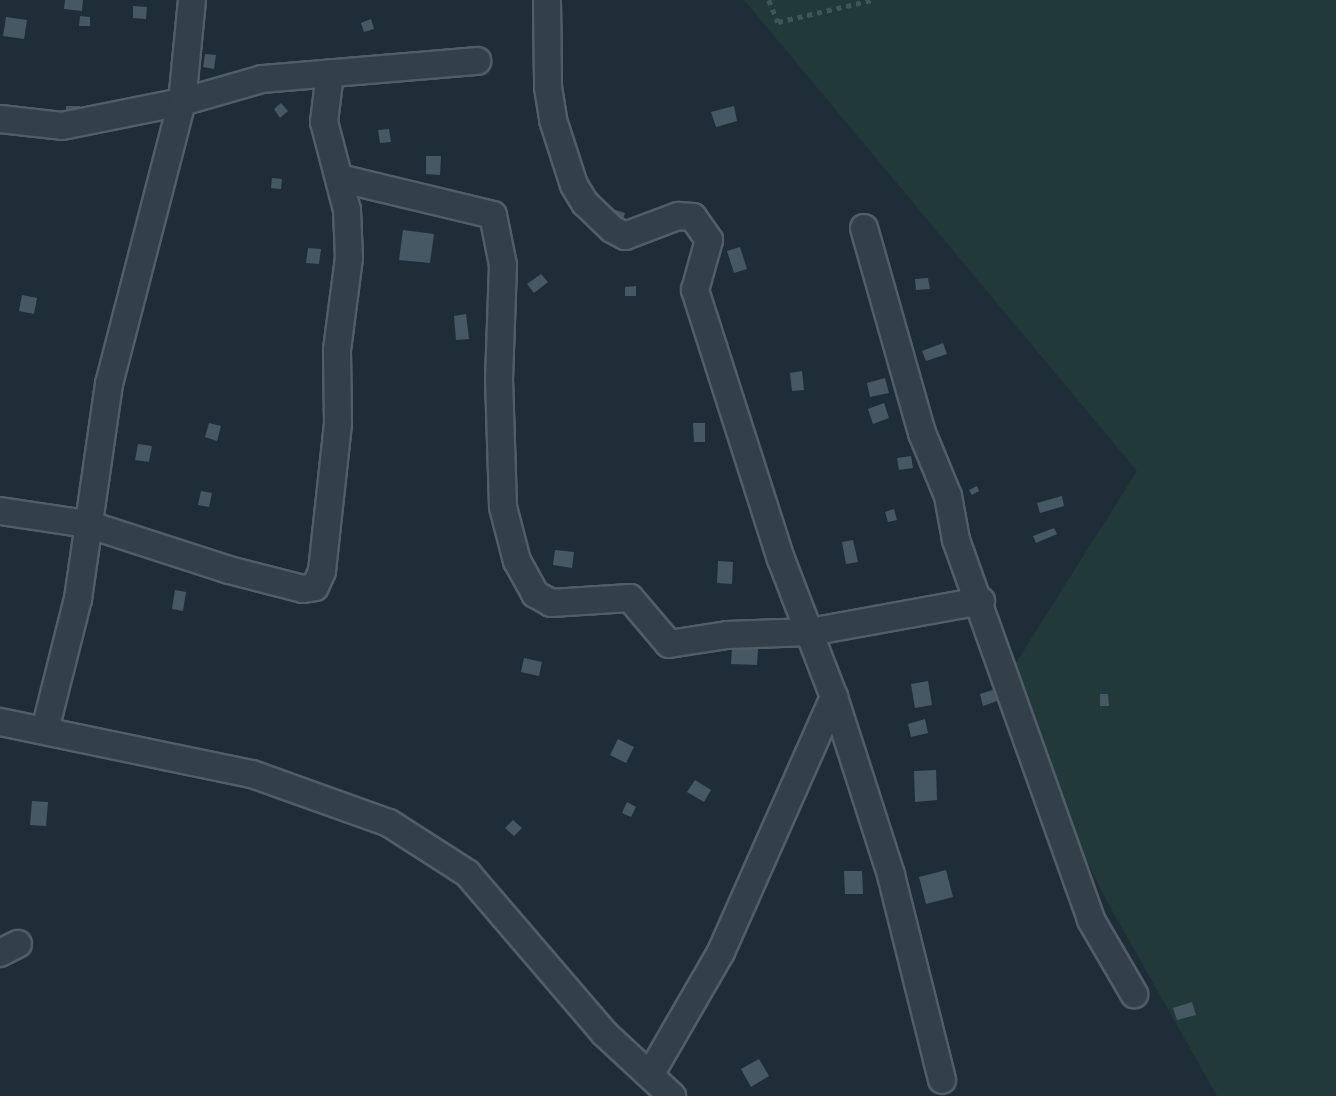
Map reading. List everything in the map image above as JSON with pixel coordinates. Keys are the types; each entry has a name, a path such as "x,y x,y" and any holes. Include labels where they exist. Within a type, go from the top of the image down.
{"street":[{"path":"45,730 78,599 87,524 110,384 182,102 192,0"},
{"path":"547,0 548,87 554,120 574,185 585,203 612,229 625,236 678,216 693,217 709,240 695,290 781,559 834,698 891,874 942,1080"},
{"path":"0,119 62,126 182,102 261,79 477,61"},
{"path":"0,511 87,524 229,570 303,589 315,587 322,571 338,423 337,350 349,258 347,210 324,122 330,73"},
{"path":"339,178 493,215 503,265 499,379 503,507 517,561 535,594 551,603 631,598 669,644 727,635 810,632 981,601"},
{"path":"864,228 922,433 948,496 956,540 981,601 1091,920 1134,994"},
{"path":"650,1075 721,952 834,698"},
{"path":"0,722 252,774 388,823 467,873 604,1033 672,1096"}],"path":[{"path":"769,0 778,22 873,0"}],"green space":[{"path":"744,0 1336,0 1336,1096 1217,1096 1108,903 1000,688 1137,471"}],"building":[{"path":"65,0 83,0 82,11 64,9"},
{"path":"133,6 147,7 146,19 133,18"},
{"path":"80,16 90,17 90,26 79,26"},
{"path":"6,17 27,20 24,39 3,36"},
{"path":"371,19 374,29 364,32 361,23"},
{"path":"205,54 216,55 214,69 203,67"},
{"path":"281,103 288,111 280,118 274,109"},
{"path":"66,106 80,106 81,116 66,116"},
{"path":"734,106 737,121 716,127 711,112"},
{"path":"389,129 391,142 380,143 378,130"},
{"path":"426,156 441,156 440,175 426,174"},
{"path":"272,178 282,179 281,189 271,188"},
{"path":"615,210 625,213 622,222 612,219"},
{"path":"403,230 434,234 430,263 399,260"},
{"path":"740,247 747,269 734,273 727,251"},
{"path":"308,248 321,249 319,264 306,263"},
{"path":"541,274 548,282 534,293 527,284"},
{"path":"928,278 930,289 916,290 915,279"},
{"path":"636,286 636,296 625,296 625,287"},
{"path":"22,295 37,298 34,314 19,311"},
{"path":"466,314 469,339 456,340 454,316"},
{"path":"943,343 947,354 926,361 922,351"},
{"path":"802,371 804,390 792,391 790,373"},
{"path":"885,378 889,393 870,397 867,383"},
{"path":"884,403 889,418 873,424 868,409"},
{"path":"209,423 221,426 217,441 205,437"},
{"path":"693,423 705,423 705,442 694,442"},
{"path":"138,444 152,446 149,462 135,460"},
{"path":"911,456 913,468 899,470 897,458"},
{"path":"977,486 979,491 972,495 969,490"},
{"path":"201,491 212,493 209,507 198,505"},
{"path":"1062,496 1064,506 1040,513 1037,503"},
{"path":"894,509 897,520 888,522 885,512"},
{"path":"1054,528 1057,534 1036,543 1033,536"},
{"path":"853,540 858,562 846,564 842,542"},
{"path":"555,550 574,552 572,568 553,565"},
{"path":"718,561 733,562 732,584 717,583"},
{"path":"175,590 186,592 183,611 172,609"},
{"path":"732,648 758,649 757,665 731,664"},
{"path":"524,658 542,662 539,676 521,672"},
{"path":"928,681 932,705 915,708 911,684"},
{"path":"993,690 997,701 983,706 980,694"},
{"path":"1100,694 1108,694 1109,706 1100,706"},
{"path":"925,719 928,733 911,737 908,724"},
{"path":"618,739 634,747 626,763 610,755"},
{"path":"936,770 937,800 915,802 914,771"},
{"path":"695,780 711,790 704,802 687,792"},
{"path":"32,801 48,802 46,826 30,825"},
{"path":"627,802 636,807 631,817 622,813"},
{"path":"513,820 522,828 514,836 505,828"},
{"path":"946,870 953,897 926,904 919,877"},
{"path":"844,871 862,871 863,894 845,894"},
{"path":"1192,1002 1196,1015 1177,1020 1173,1008"},
{"path":"759,1059 769,1076 751,1087 741,1069"}]}
